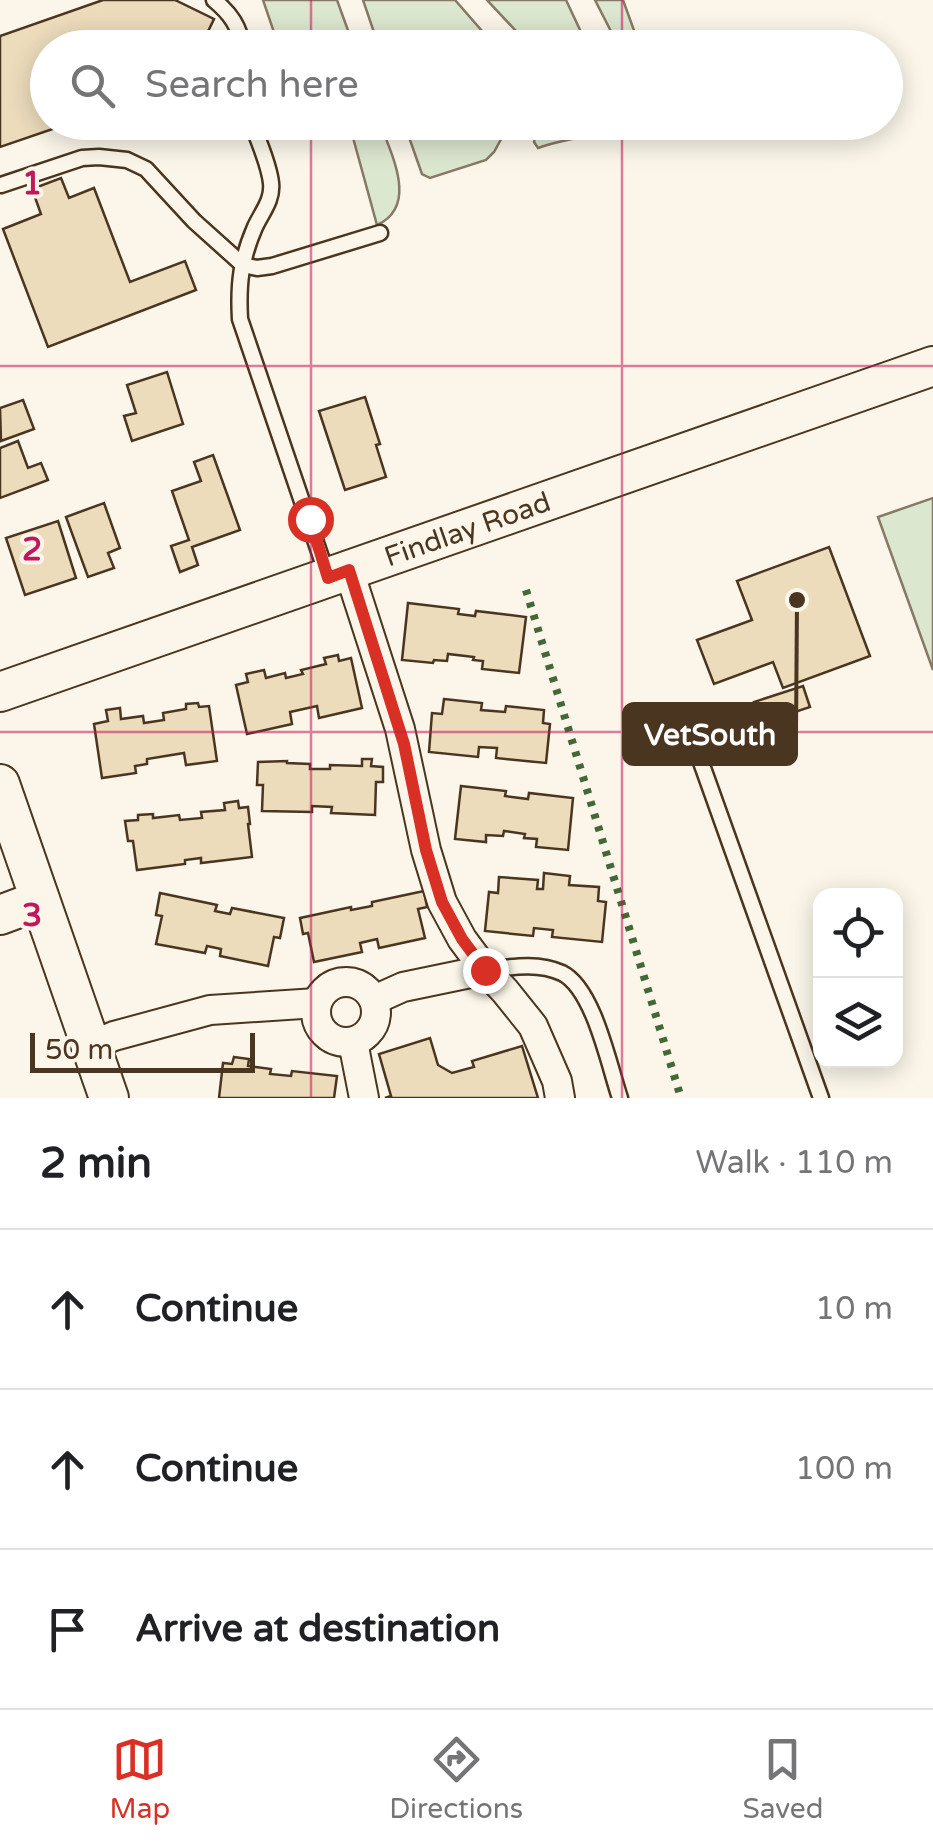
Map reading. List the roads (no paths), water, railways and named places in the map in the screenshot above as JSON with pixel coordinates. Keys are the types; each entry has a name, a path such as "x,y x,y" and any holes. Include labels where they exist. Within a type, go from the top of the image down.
{"street":[{"name":"Findlay Road","path":"0,692 933,366"},
{"path":"338,574 404,744 426,850 442,902 462,939 533,1026 557,1081 560,1098"},
{"path":"0,784 13,866 40,900 109,1098"},
{"path":"0,915 40,900"},
{"path":"374,1000 404,987 485,970"},
{"path":"352,982 374,1000 375,1022 361,1039 341,1042 321,1029 316,1019 317,1003 332,985 352,982"},
{"path":"90,1046 210,1010 317,1003"},
{"path":"352,1042 364,1098"}],"lane":[{"path":"214,0 226,10 238,30"},
{"path":"258,140 272,185 243,265 238,286 240,319 338,574"},
{"path":"1,185 82,158 127,160 146,169 194,221 243,265 257,268 380,233"},
{"path":"697,751 821,1098"},
{"path":"485,970 522,965 565,974 592,1011 620,1098"}],"place":[{"name":"VetSouth","path":"797,600"}]}
